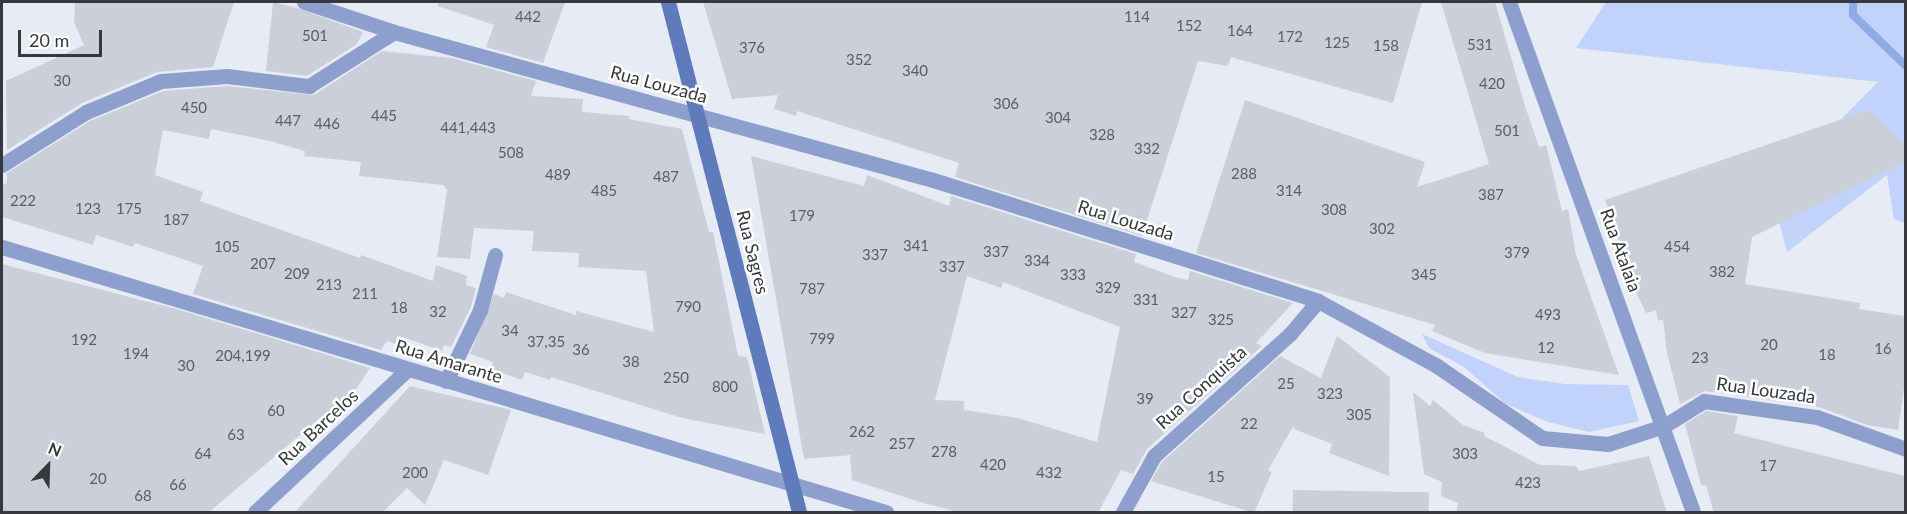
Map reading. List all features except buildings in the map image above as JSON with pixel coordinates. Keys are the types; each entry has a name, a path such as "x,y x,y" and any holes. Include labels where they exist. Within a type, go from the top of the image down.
{"street":[{"name":"Rua Louzada","path":"304,2 394,32 933,180 1318,301 1437,366 1542,438 1608,444 1664,426 1704,401 1817,417 1905,449"},
{"name":"Rua Sagres","path":"668,2 799,513"},
{"name":"Rua Atalaia","path":"1509,2 1664,426 1693,513"},
{"path":"2,165 86,112 161,81 227,75 309,86 394,32"},
{"name":"Rua Amarante","path":"2,248 886,513"},
{"path":"446,381 480,310 495,255"},
{"name":"Rua Conquista","path":"1123,513 1154,456 1290,334 1318,301"},
{"name":"Rua Barcelos","path":"255,513 408,369"}],"shaded area":[{"path":"1606,2 1905,2 1905,223 1894,219 1887,175 1787,252 1771,190 1878,82 1576,48"},
{"path":"1422,334 1518,377 1565,384 1628,385 1639,421 1589,432 1548,422 1506,404 1464,367 1429,348"}],"waterway":[{"path":"1853,2 1853,15 1906,66"}]}
